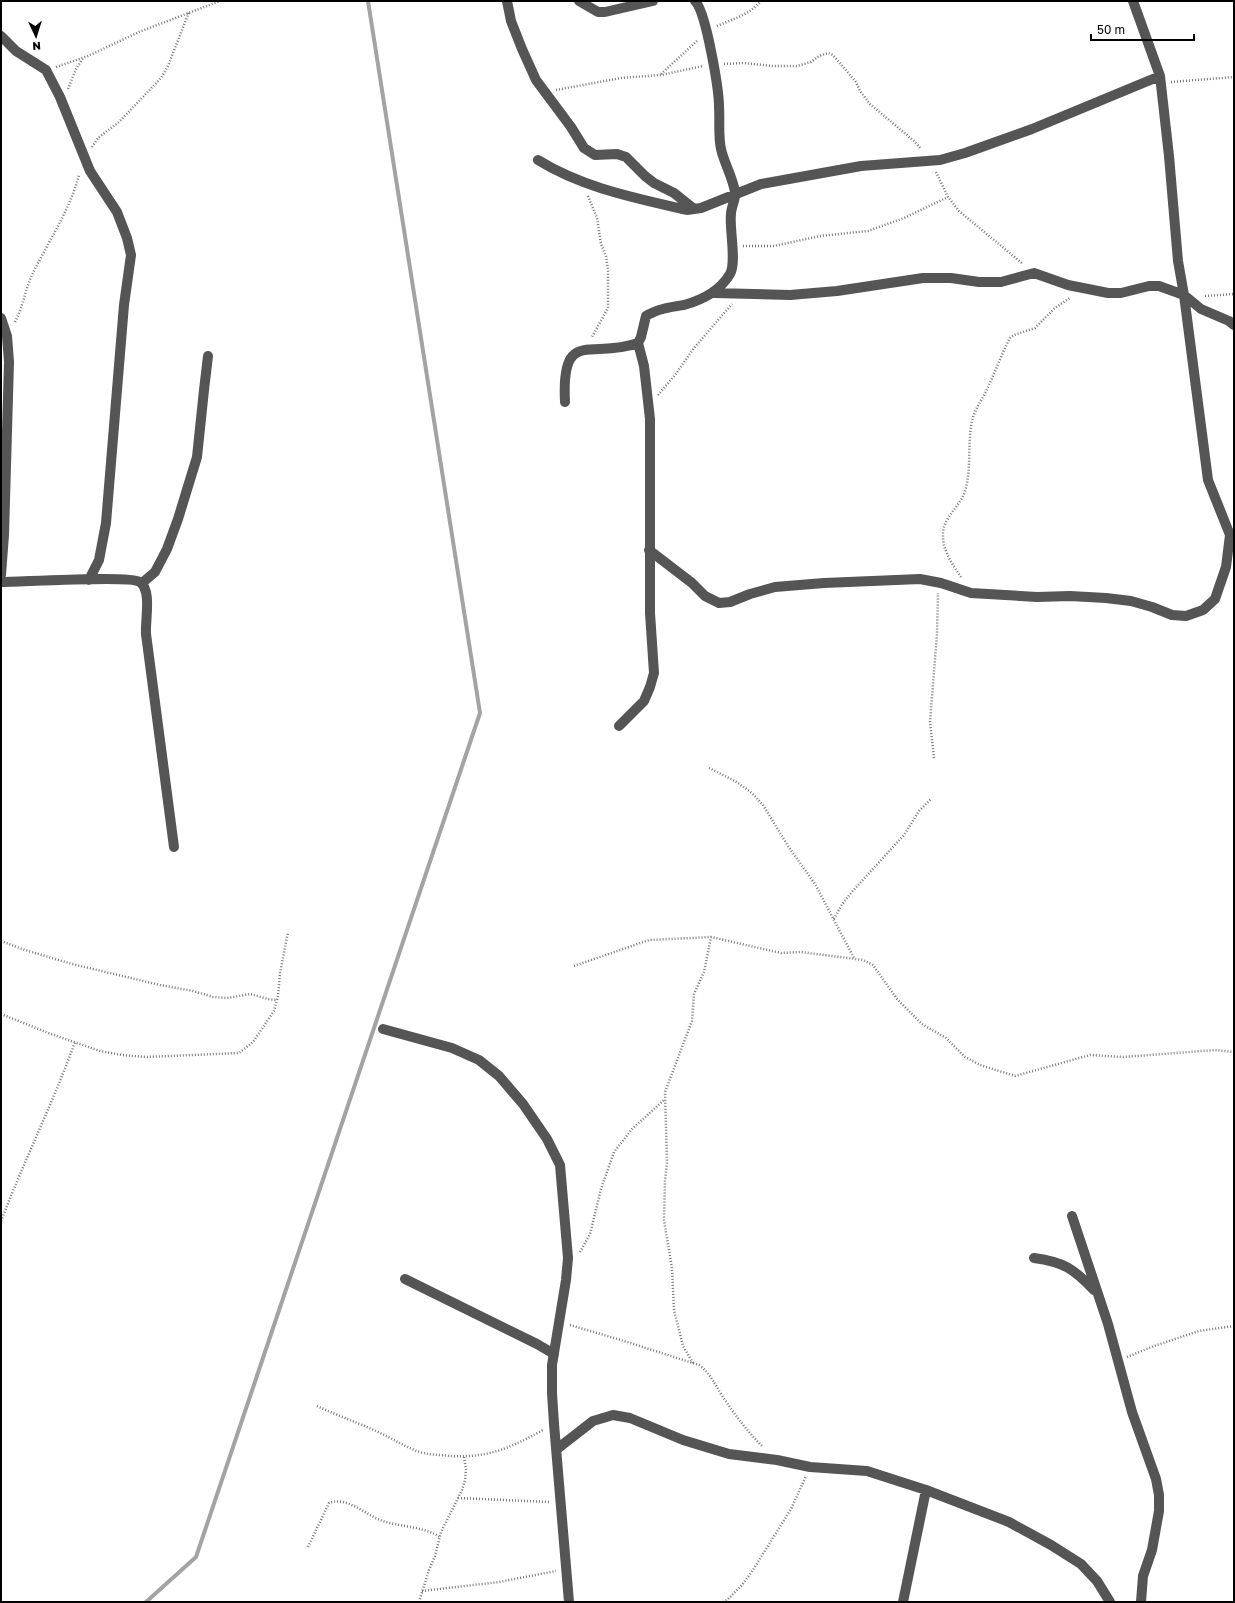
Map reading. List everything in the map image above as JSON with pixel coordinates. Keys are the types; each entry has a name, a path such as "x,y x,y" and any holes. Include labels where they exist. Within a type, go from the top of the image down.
{"street":[{"path":"507,1 511,21 536,80 571,127 584,148 595,155 617,154 626,156 645,176 654,183 674,193 694,209"},
{"path":"579,1 598,12 605,12 653,1"},
{"path":"695,1 697,2 701,14 714,65 719,105 721,148 735,193 731,214 733,258 732,272 714,293"},
{"path":"649,550 692,583 705,596 719,603 730,602 750,594 776,587 920,579 938,582 971,592 1030,597 1070,596 1131,601 1172,615 1186,616 1202,610 1215,599 1226,567 1232,537 1208,480 1199,402 1178,261 1169,156 1160,79 1133,1"},
{"path":"1,36 16,51 46,70 62,102 90,171 117,212 127,238 131,255 124,305 106,523 99,560 89,580"},
{"path":"538,160 581,182 687,210 701,208 735,193 761,184 861,166 930,160 965,153 1032,129 1160,79"},
{"path":"565,402 565,373 568,360 574,353 585,350 629,346 638,342 641,337 646,316 651,313 686,304 714,293 790,295 884,285 923,278 951,278 978,282 1001,282 1034,273 1068,285 1108,293 1121,293 1149,286 1159,286 1184,295 1201,309 1229,321 1234,325"},
{"path":"1,318 6,336 9,362 4,535 1,575"},
{"path":"619,726 644,700 654,673 650,613 649,403 643,360 638,342"},
{"path":"142,583 155,572 167,549 197,457 208,356"},
{"path":"1,582 137,580 142,583 147,596 146,630 155,713 174,847"},
{"path":"383,1028 452,1048 479,1060 499,1076 523,1104 547,1139 560,1165 568,1258 560,1322 554,1354 552,1394 569,1602"},
{"path":"1072,1216 1118,1361 1132,1412 1156,1480 1159,1495 1159,1511 1152,1550 1143,1576 1140,1602"},
{"path":"1034,1258 1052,1260 1066,1266 1079,1275 1097,1293"},
{"path":"405,1280 537,1344 554,1354"},
{"path":"556,1449 593,1421 613,1415 630,1418 704,1448 729,1454 777,1460 810,1467 867,1471 888,1476 1009,1522 1082,1564 1110,1602"},
{"path":"902,1602 926,1490"}],"path":[{"path":"46,70 83,58 139,32 220,1"},
{"path":"661,75 711,29 742,16 755,8 761,1"},
{"path":"6,336 18,317 32,276 66,208 77,182 84,158 98,138 119,122 161,78 168,66 189,12"},
{"path":"545,92 620,78 661,75 714,65 743,62 773,66 797,66 811,62 819,56 828,53 833,55 856,82 860,91 870,104 914,141 930,160 948,197 959,211 1034,273"},
{"path":"62,102 76,69 83,58"},
{"path":"1160,79 1234,77"},
{"path":"581,182 597,218 601,244 606,256 608,270 608,308 585,350"},
{"path":"732,247 774,246 820,236 868,230 904,218 948,197"},
{"path":"971,592 948,558 943,537 944,526 957,507 968,481 973,420 1010,338 1014,335 1035,328 1055,308 1086,288"},
{"path":"649,403 675,375 694,348 720,320 741,293"},
{"path":"1184,295 1197,297 1234,294"},
{"path":"934,758 930,722 937,634 938,582"},
{"path":"709,768 741,785 752,793 763,805 788,846 815,884 854,958"},
{"path":"834,919 850,894 904,835 919,811 931,799"},
{"path":"1,1014 100,1051 146,1057 239,1052 253,1042 274,1010 288,932"},
{"path":"693,1363 683,1346 677,1328 674,1310 672,1268 664,1220 667,1162 665,1092 667,1082 673,1072 681,1046 692,1021 694,994 704,972 711,937"},
{"path":"574,966 649,940 711,937 782,953 801,952 868,961 873,965 896,999 915,1019 946,1038 965,1057 980,1065 1015,1076 1090,1055 1123,1057 1215,1050 1234,1052"},
{"path":"1,941 72,964 160,985 193,991 213,997 227,998 250,994 277,1000"},
{"path":"1,1221 14,1186 57,1089 75,1042"},
{"path":"567,1270 590,1234 601,1189 614,1152 632,1129 665,1099"},
{"path":"560,1322 699,1365 708,1372 747,1430 777,1460"},
{"path":"1118,1361 1154,1346 1192,1333 1234,1326"},
{"path":"317,1406 424,1453 464,1457 485,1455 512,1447 554,1424"},
{"path":"419,1602 446,1521 458,1498 465,1480 466,1469 464,1457"},
{"path":"723,1602 742,1585 753,1570 791,1509 810,1467"},
{"path":"458,1498 528,1500 561,1503"},
{"path":"308,1547 329,1503 334,1501 342,1501 380,1520 440,1537"},
{"path":"422,1591 499,1582 566,1570"}],"waterway":[{"path":"146,1602 196,1557 480,713 368,1"}]}
